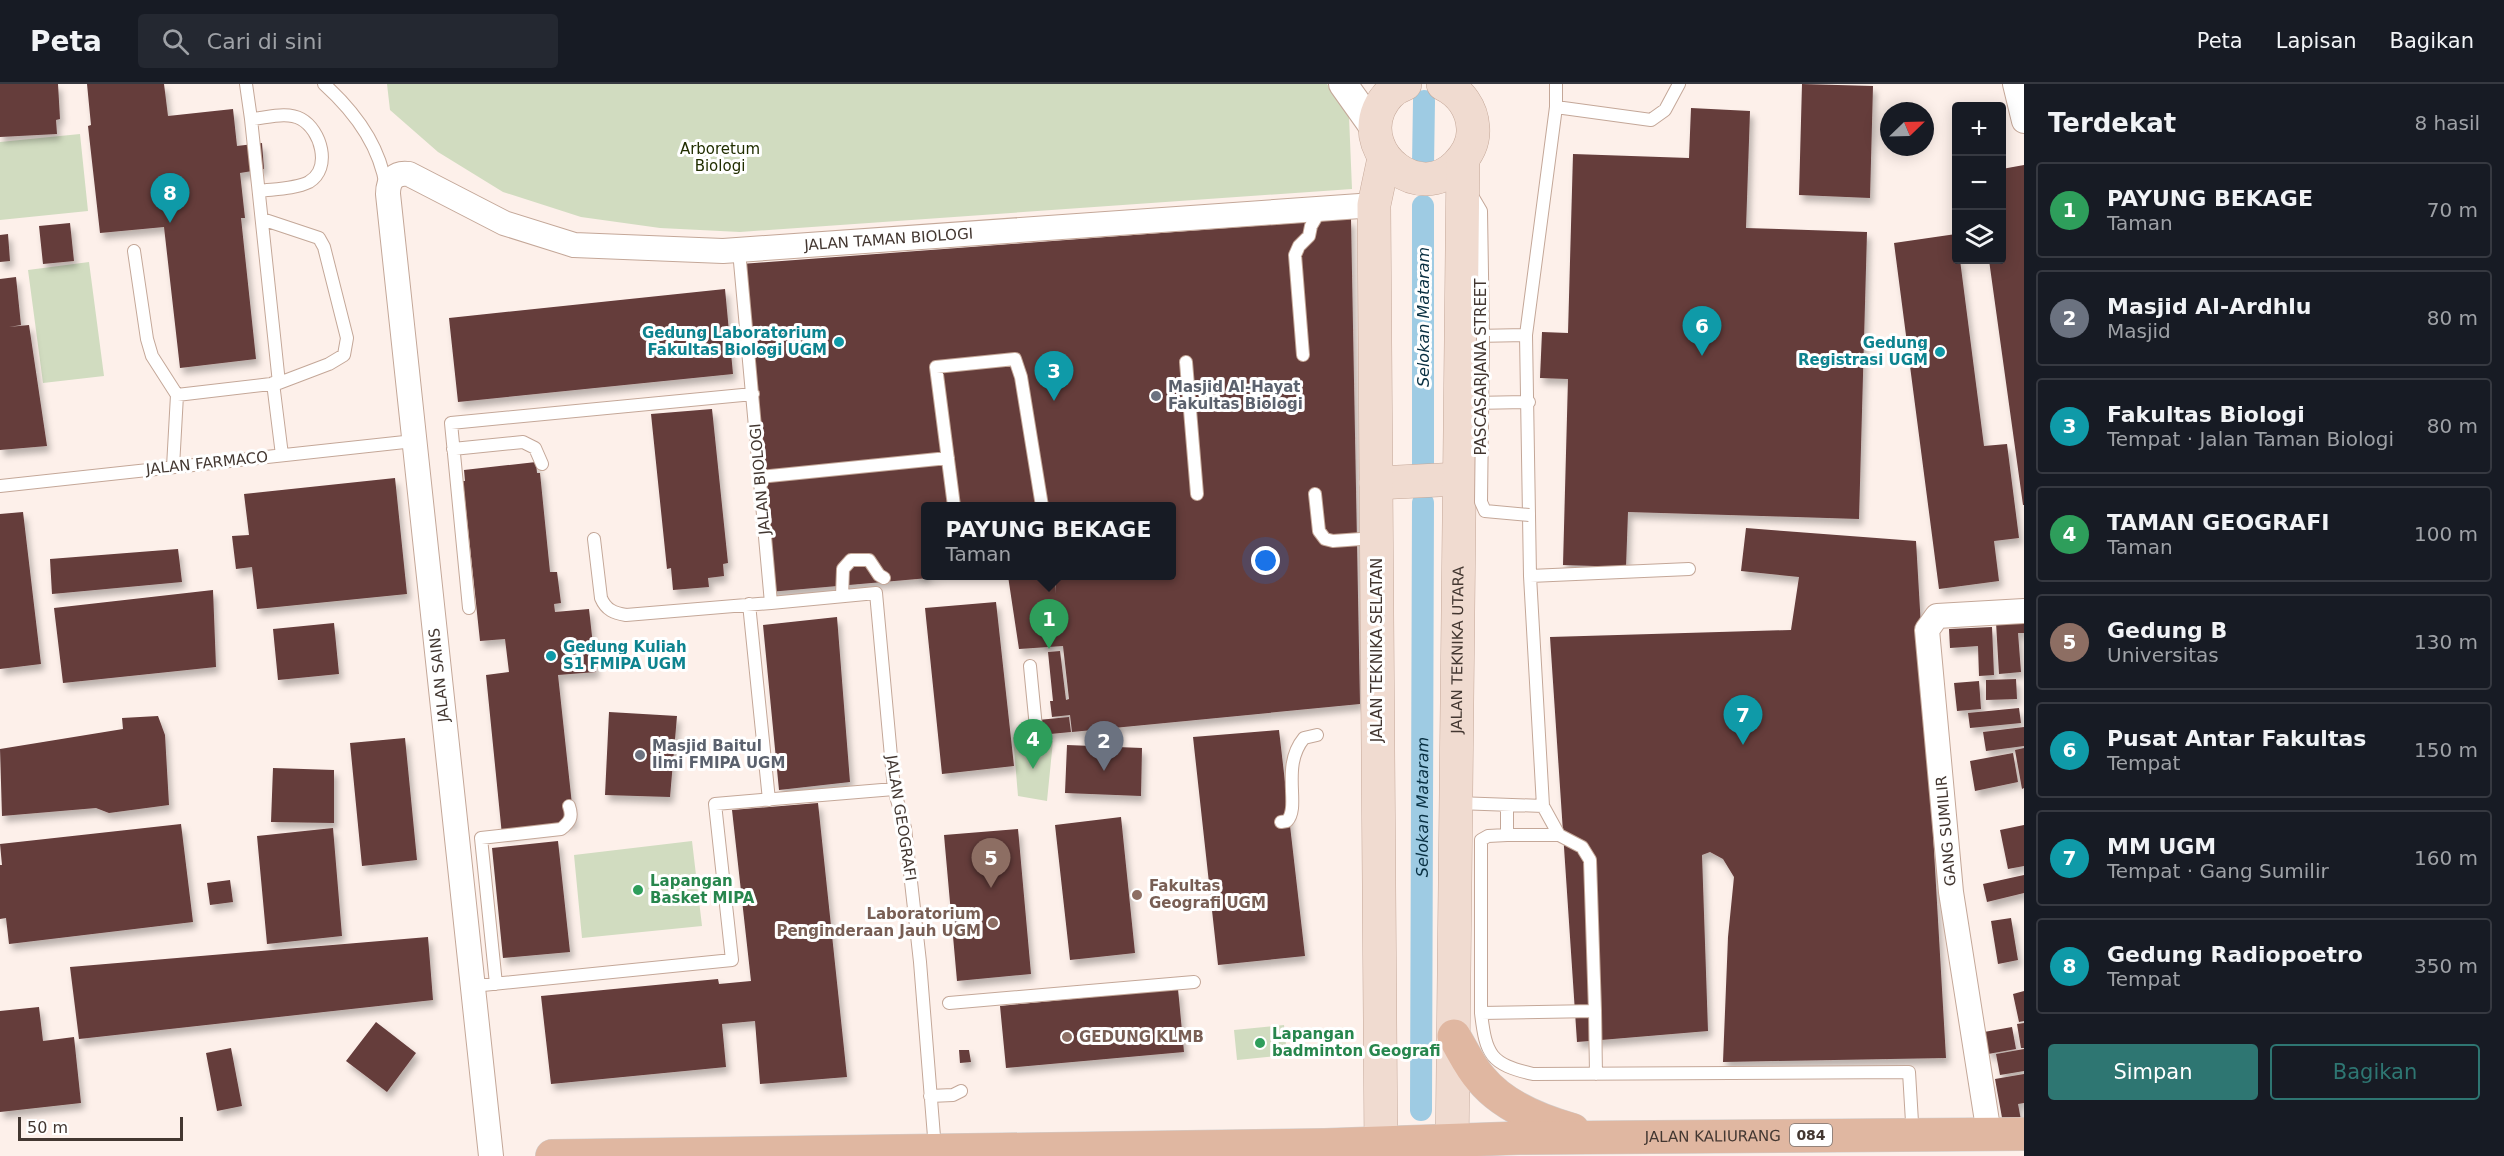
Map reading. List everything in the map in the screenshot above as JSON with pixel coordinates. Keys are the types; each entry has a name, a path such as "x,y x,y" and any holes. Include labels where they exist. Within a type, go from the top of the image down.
{"main road":[{"path":"1401,84 1390,93 1376,116 1422,164 1471,145 1473,129 1470,113 1463,100 1449,85"},
{"name":"JALAN TEKNIKA SELATAN","path":"1387,1147 1376,538 1390,482 1374,205 1422,164"},
{"name":"JALAN TEKNIKA UTARA","path":"1422,164 1472,336 1449,479 1457,803 1454,1036 1446,1146"},
{"path":"1390,482 1449,479"},
{"path":"1454,1036 1473,1069 1493,1092 1537,1117 1598,1138"},
{"name":"JALAN KALIURANG","path":"552,1156 1446,1146 1519,1138 2024,1134"}],"street":[{"path":"1343,84 1422,164"},
{"path":"2015,88 2024,121"},
{"name":"JALAN TAMAN BIOLOGI","path":"387,194 390,181 398,174 409,174 504,223 574,245 740,251 1374,205"},
{"name":"JALAN SAINS","path":"387,194 414,441 484,985 491,1156"},
{"name":"GANG SUMILIR","path":"1989,1134 1951,892 1927,630 1937,616 2024,611"}],"lane":[{"path":"246,84 262,219 282,455"},
{"path":"324,84 346,106 368,138 383,171 387,194"},
{"path":"1556,84 1556,107 1526,335 1530,576 1544,806 1559,835"},
{"path":"1556,107 1651,120 1665,110 1679,84"},
{"path":"251,119 290,115 302,119 317,137 322,150 318,173 310,181 259,191"},
{"path":"1303,355 1295,255 1299,246 1309,236 1311,226 1321,209"},
{"path":"177,395 276,383 329,364 344,355 348,338 324,247 319,238 262,219"},
{"path":"134,251 147,339 152,356 177,395 173,467"},
{"name":"JALAN BIOLOGI","path":"740,251 771,603"},
{"path":"1472,336 1526,335"},
{"name":"PASCASARJANA STREET","path":"1472,336 1481,502 1485,511 1530,515"},
{"path":"953,502 936,367 1015,359 1021,377 1041,502"},
{"path":"1186,362 1197,494"},
{"path":"469,608 451,423 753,394"},
{"path":"1461,404 1528,402"},
{"name":"JALAN FARMACO","path":"0,486 414,441"},
{"path":"453,449 523,442 535,447 542,464"},
{"path":"760,477 948,458"},
{"path":"1315,495 1319,531 1324,539 1333,541 1376,538"},
{"path":"594,538 604,605 614,613 626,615 842,596 843,569 851,560 869,560 879,575 884,578"},
{"path":"1530,576 1689,569"},
{"name":"JALAN GEOGRAFI","path":"842,596 876,593 894,789 907,840 920,962 935,1153"},
{"path":"749,604 769,800"},
{"path":"1030,666 1037,738"},
{"path":"1281,822 1287,821 1293,809 1291,777 1294,756 1304,738 1317,735"},
{"path":"569,806 572,814 570,820 561,829 481,838 484,985 732,960 715,804 894,789"},
{"path":"1457,803 1544,806"},
{"path":"1507,806 1507,835"},
{"path":"1596,1074 1590,860 1582,847 1559,835 1488,836 1481,840 1481,1013 1485,1041 1492,1056 1509,1068 1533,1074 1596,1074 1909,1072 1912,1122 1894,1134"},
{"path":"949,1003 1194,982"},
{"path":"1481,1013 1595,1011"},
{"path":"930,1096 953,1095 961,1091"}],"green space":[{"name":"Arboretum Biologi","path":"387,84 1327,84 1349,116 1352,189 740,232 660,228 581,217 503,192 438,152 390,110"},
{"path":"80,134 88,211 0,220 0,142"},
{"path":"89,262 104,376 43,383 28,270"},
{"path":"1013,737 1053,741 1047,801 1018,796"},
{"name":"Lapangan Basket MIPA","path":"692,841 702,926 582,938 574,855"},
{"name":"Lapangan badminton Geografi","path":"1284,1025 1287,1055 1237,1060 1234,1030"}],"building":[{"path":"0,84 58,84 60,119 56,120 57,134 0,137"},
{"path":"87,84 164,84 168,116 233,109 237,146 262,143 264,169 240,173 245,218 241,218 256,359 180,368 164,227 100,233 88,126 91,125"},
{"path":"1802,84 1873,86 1870,198 1799,195"},
{"path":"1691,108 1750,111 1746,228 1867,232 1859,519 1628,512 1626,567 1563,565 1568,379 1540,378 1542,332 1568,333 1573,154 1689,158"},
{"path":"2024,165 2024,505 1990,264 2006,264 2006,168"},
{"path":"1351,219 1360,704 1072,732 1070,715 1052,717 1050,701 1053,701 1048,652 1060,651 1066,700 1069,699 1063,646 1019,649 1009,580 1054,580 1056,593 1055,580 1176,580 1176,502 921,502 921,579 769,592 741,264"},
{"path":"70,223 74,261 43,264 39,226"},
{"path":"8,234 10,261 0,262 0,235"},
{"name":"Gedung Registrasi UGM","path":"1952,235 1952,264 1961,264 1984,446 2007,444 2019,538 1994,541 1999,581 1939,589 1894,243"},
{"path":"16,277 21,325 9,327 29,325 47,446 0,450 0,279"},
{"path":"725,289 733,374 458,402 449,318"},
{"path":"712,409 728,563 723,564 724,576 708,578 709,587 673,590 671,568 667,569 651,414"},
{"name":"Gedung Kuliah S1 FMIPA UGM","path":"536,462 537,473 540,473 550,572 557,572 561,603 554,604 555,612 589,609 596,672 558,675 574,823 502,835 486,675 509,672 505,639 480,641 463,481 465,481 464,470"},
{"path":"395,478 407,594 257,609 252,567 236,569 232,536 249,535 244,494"},
{"path":"23,512 41,664 0,669 0,514"},
{"path":"1746,528 1916,541 1946,1058 1723,1062 1728,937 1734,877 1723,859 1710,852 1702,855 1708,1031 1577,1042 1550,637 1791,630 1799,577 1741,571"},
{"path":"178,549 182,582 52,594 50,559"},
{"path":"213,590 216,667 63,683 54,608"},
{"path":"996,602 1014,766 942,774 925,608"},
{"path":"837,617 850,782 779,790 763,625"},
{"path":"2024,620 2024,633 2018,633 2021,672 1999,674 1996,622"},
{"path":"334,623 339,674 278,680 273,629"},
{"path":"1992,627 1994,675 1979,676 1978,646 1950,648 1949,629"},
{"path":"2016,679 2017,699 1986,700 1986,680"},
{"path":"1979,681 1981,709 1957,711 1954,683"},
{"path":"2019,708 2021,723 1970,728 1968,713"},
{"name":"Masjid Baitul Ilmi FMIPA UGM","path":"609,712 677,716 670,797 605,795"},
{"path":"158,716 165,735 169,805 109,813 96,808 2,816 0,749 123,729 122,718"},
{"path":"1069,717 1071,732 1040,735 1038,720"},
{"path":"2024,727 2024,746 1986,751 1983,732"},
{"path":"1279,730 1305,956 1218,965 1193,737"},
{"path":"405,738 417,860 362,866 350,743"},
{"path":"1067,745 1142,748 1141,796 1065,793"},
{"path":"2024,748 2024,788 2022,789 2015,750"},
{"path":"2013,753 2018,782 1975,791 1970,761"},
{"path":"273,768 334,770 334,823 271,822"},
{"path":"818,803 847,1077 760,1084 755,1021 722,1024 726,1067 551,1084 541,996 718,979 719,984 751,981 732,810"},
{"path":"1121,817 1135,953 1070,960 1055,825"},
{"path":"181,824 193,922 9,944 6,918 0,919 0,865 2,865 0,844"},
{"path":"2024,825 2024,866 2008,869 2000,830"},
{"path":"333,828 342,936 267,944 257,836"},
{"path":"1018,829 1031,974 957,981 944,835"},
{"path":"558,841 570,952 503,958 492,848"},
{"path":"2024,875 2024,893 1987,902 1983,884"},
{"path":"230,880 233,902 210,905 207,883"},
{"path":"2011,918 2018,960 1998,964 1991,921"},
{"path":"428,937 433,1000 79,1039 70,967"},
{"path":"1178,989 1184,1052 1006,1068 1000,1006"},
{"path":"2024,991 2024,1021 2019,1022 2013,994"},
{"path":"39,1007 43,1041 74,1037 81,1103 0,1112 0,1011"},
{"path":"376,1022 416,1053 387,1092 346,1061"},
{"path":"2024,1023 2024,1048 2021,1048 2017,1024"},
{"path":"2012,1027 2016,1049 1988,1054 1984,1032"},
{"path":"231,1048 242,1106 217,1111 206,1053"},
{"path":"2024,1049 2024,1071 2000,1075 1996,1054"},
{"path":"959,1050 969,1050 971,1062 960,1063"},
{"path":"2024,1074 2024,1103 2018,1104 2021,1120 2003,1123 1995,1079"}],"waterway":[{"path":"1423,165 1424,101"},
{"name":"Selokan Mataram","path":"1423,206 1423,464"},
{"name":"Selokan Mataram","path":"1421,1110 1423,503"}],"place":[{"name":"Gedung Radiopoetro","path":"170,223"},
{"name":"Gedung Laboratorium Fakultas Biologi UGM","path":"839,342"},
{"name":"Gedung Registrasi UGM","path":"1940,352"},
{"name":"Pusat Antar Fakultas","path":"1702,356"},
{"name":"Masjid Al-Hayat Fakultas Biologi","path":"1156,396"},
{"name":"Fakultas Biologi","path":"1054,401"},
{"name":"PAYUNG BEKAGE","path":"1049,649"},
{"name":"Gedung Kuliah S1 FMIPA UGM","path":"551,656"},
{"name":"MM UGM","path":"1743,745"},
{"name":"Masjid Baitul Ilmi FMIPA UGM","path":"640,755"},
{"name":"TAMAN GEOGRAFI","path":"1033,769"},
{"name":"Masjid Al-Ardhlu","path":"1104,771"},
{"name":"Gedung B","path":"991,888"},
{"name":"Lapangan Basket MIPA","path":"638,890"},
{"name":"Fakultas Geografi UGM","path":"1137,895"},
{"name":"Laboratorium Penginderaan Jauh UGM","path":"993,923"},
{"name":"GEDUNG KLMB","path":"1067,1037"},
{"name":"Lapangan badminton Geografi","path":"1260,1043"}]}
